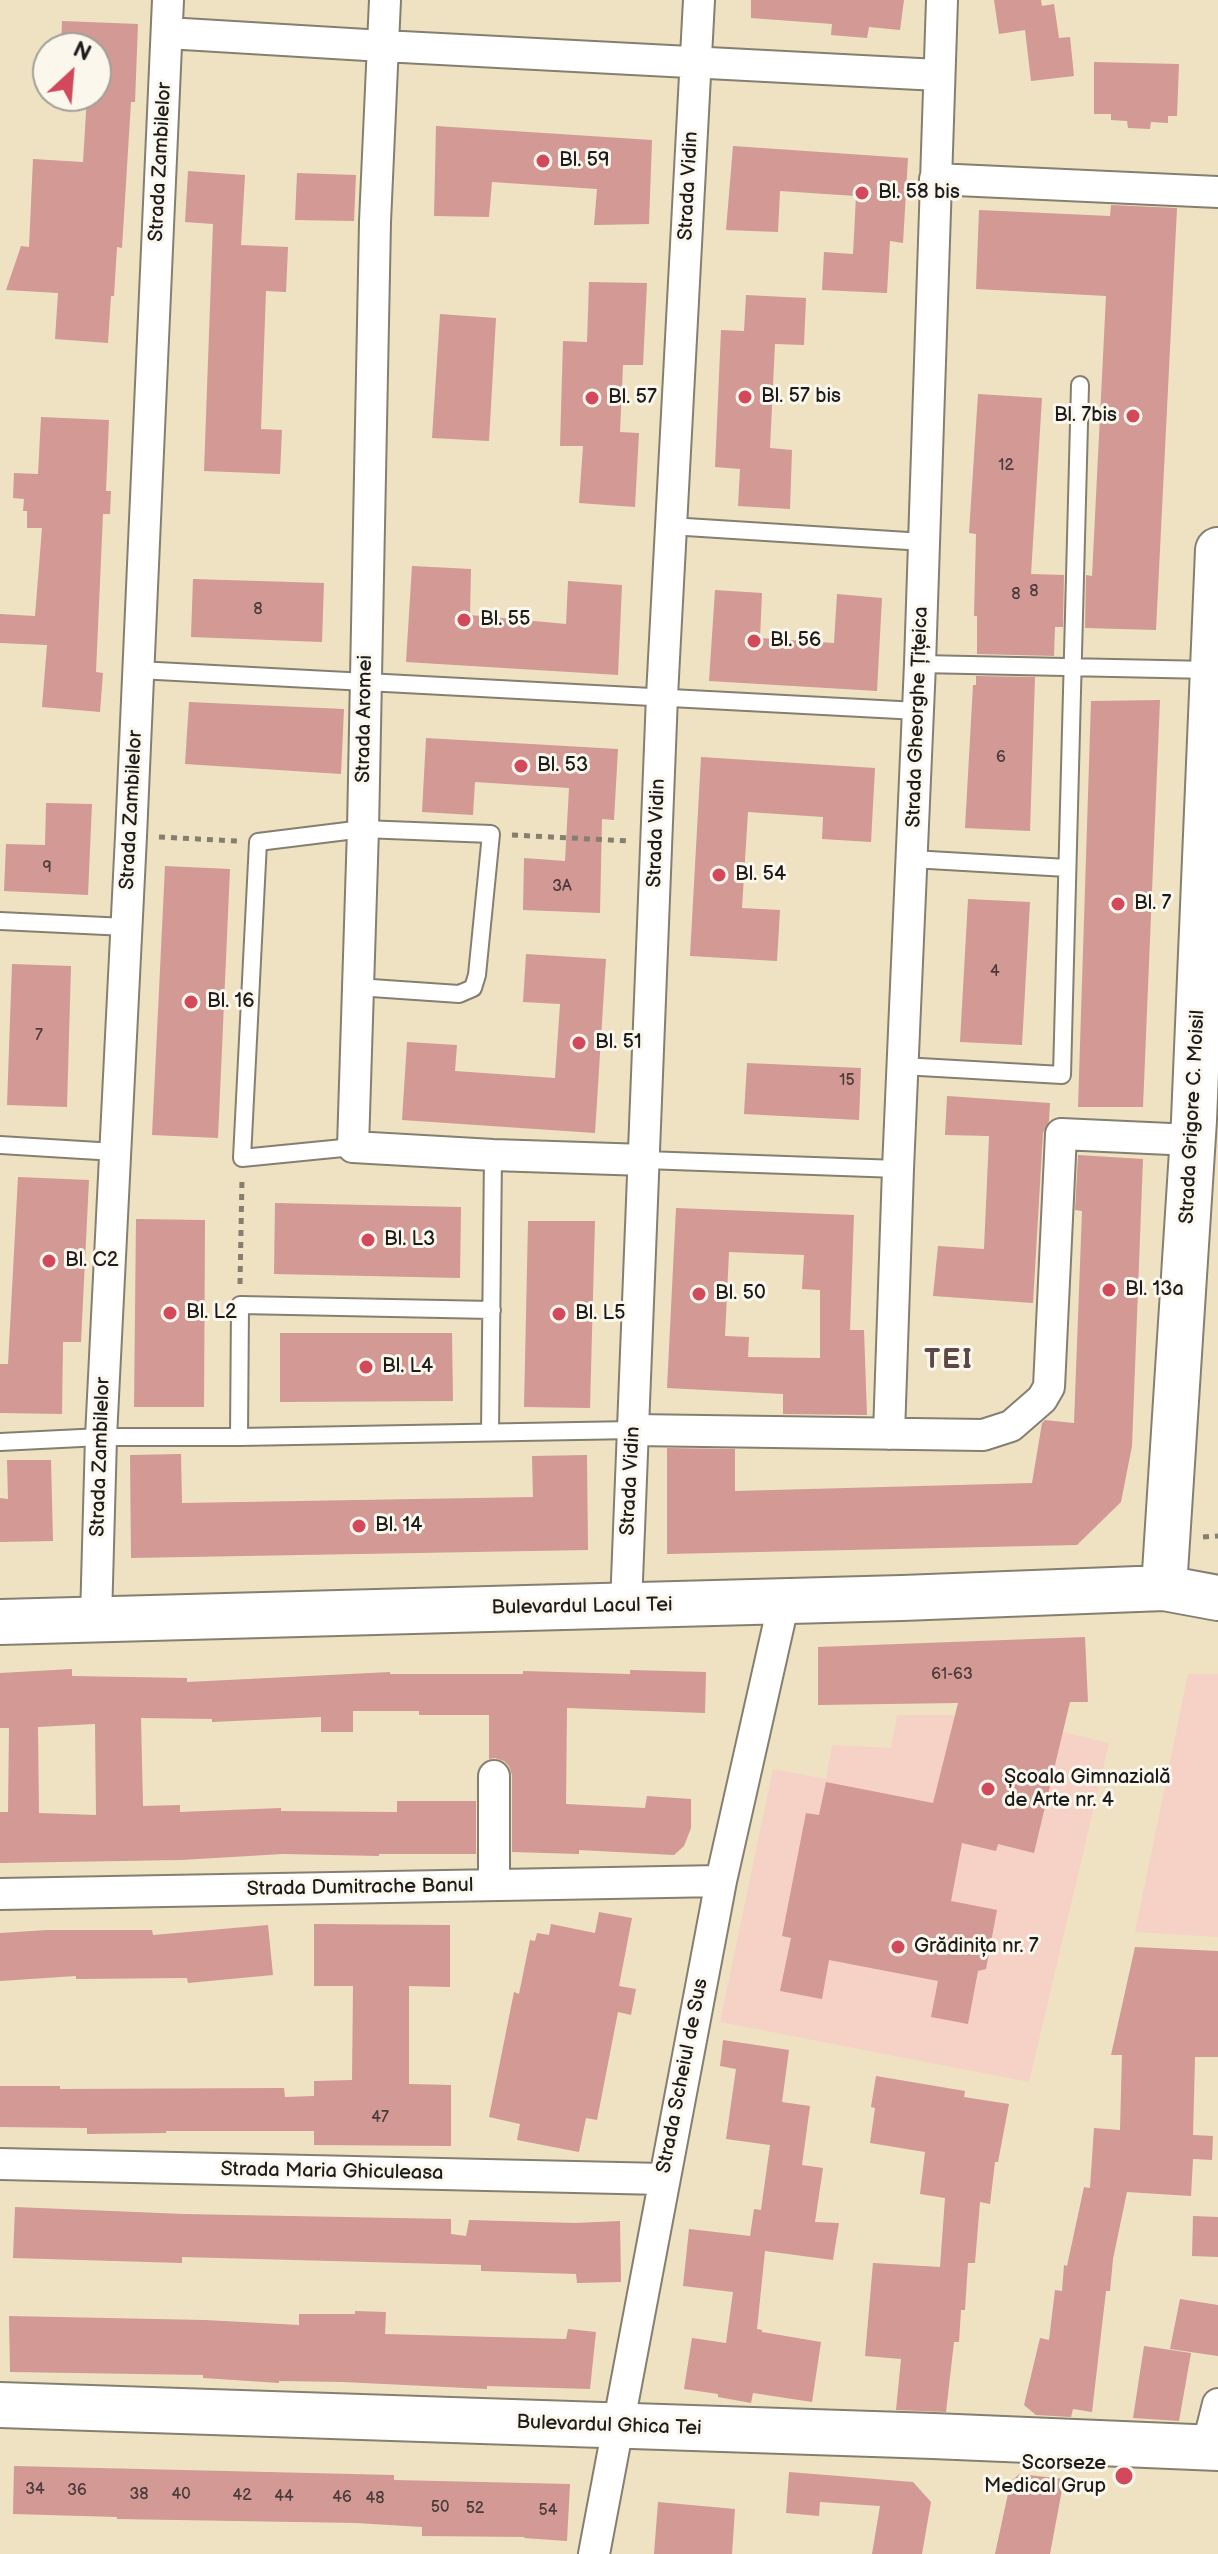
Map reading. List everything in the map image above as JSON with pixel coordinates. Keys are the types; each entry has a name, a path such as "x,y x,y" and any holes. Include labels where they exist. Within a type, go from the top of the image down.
{"street":[{"name":"Strada Zambilelor","path":"96,1619 101,1437 168,0"},
{"name":"Strada Aromei","path":"353,1147 375,253 385,0"},
{"name":"Strada Vidin","path":"626,1605 662,696 699,0"},
{"name":"Strada Gheorghe Țițeica","path":"889,1434 920,664 942,0"},
{"path":"167,33 938,75"},
{"path":"935,179 1218,192"},
{"name":"Strada Grigore C. Moisil","path":"1164,1588 1201,1127 1218,550"},
{"path":"634,1430 983,1435 1011,1426 1042,1399 1049,1387 1061,1134 1201,1127"},
{"path":"353,1147 645,1160"},
{"name":"Bulevardul Lacul Tei","path":"1164,1588 1218,1565"},
{"name":"Bulevardul Lacul Tei","path":"0,1622 1164,1588 1218,1598"},
{"name":"Strada Scheiul de Sus","path":"594,2554 721,1881 784,1601"},
{"path":"494,1776 494,1885"},
{"name":"Strada Dumitrache Banul","path":"0,1894 721,1881"},
{"name":"Strada Maria Ghiculeasa","path":"0,2164 663,2179"},
{"path":"1212,2448 1218,2404"},
{"name":"Bulevardul Ghica Tei","path":"0,2405 1212,2448"}],"lane":[{"path":"902,1066 1062,1075 1080,385"},
{"path":"670,526 924,542"},
{"path":"920,664 1213,670"},
{"path":"138,670 918,711"},
{"path":"353,1147 242,1158 258,842 363,829 491,834 477,975 473,988 459,994 357,987"},
{"path":"912,859 1067,868"},
{"path":"0,921 126,927"},
{"path":"0,1146 115,1152"},
{"path":"490,1432 493,1155"},
{"path":"645,1160 898,1169"},
{"path":"239,1437 240,1305 492,1310"},
{"path":"0,1442 101,1437 634,1430"}],"path":[{"path":"491,834 656,842"},
{"path":"131,836 258,842"},
{"path":"240,1305 242,1158"}],"shaded area":[{"path":"1188,1674 1218,1674 1218,1937 1135,1932"},
{"name":"Grădinița nr. 7","path":"897,1715 951,1715 998,1727 1001,1717 1109,1743 1029,2082 720,2022 773,1769 826,1779 832,1745 891,1748"}],"building":[{"path":"751,0 904,0 900,30 869,27 867,38 831,35 832,24 751,18"},
{"path":"994,0 1041,0 1042,6 1054,4 1059,38 1070,37 1074,76 1031,81 1025,30 999,34"},
{"path":"62,21 138,24 135,102 131,102 122,248 117,247 108,343 55,339 58,293 6,290 21,246 29,247 33,159 83,162 86,112 112,112 112,32 62,32"},
{"path":"1094,62 1179,64 1177,116 1168,116 1168,123 1151,122 1150,129 1128,128 1127,121 1111,120 1111,114 1094,114"},
{"name":"Bl. 59","path":"436,126 652,140 649,224 594,225 597,189 492,182 489,217 434,216"},
{"name":"Bl. 58 bis","path":"733,146 908,158 903,243 890,241 887,293 822,290 824,252 853,254 856,196 780,191 778,232 726,230"},
{"path":"188,171 245,175 241,245 288,247 286,292 266,291 261,429 282,430 280,474 204,471 213,224 185,222"},
{"path":"297,173 356,175 354,221 295,220"},
{"name":"Bl. 7bis","path":"1111,205 1177,208 1156,630 1085,628 1086,575 1092,576 1106,296 976,289 979,210 1110,216"},
{"name":"Bl. 57","path":"589,282 647,283 643,365 623,365 620,432 639,433 635,507 579,503 583,446 560,446 563,341 587,342"},
{"name":"Bl. 57 bis","path":"746,295 806,298 804,345 775,344 770,448 792,450 790,509 738,506 740,469 715,467 721,330 744,331"},
{"path":"440,314 496,318 489,441 432,438"},
{"path":"978,394 1042,398 1031,574 1064,575 1063,627 1055,627 1054,656 977,654 977,616 974,616 976,534 969,533"},
{"path":"41,417 109,420 106,491 111,491 110,514 103,514 96,672 103,673 100,712 42,707 47,645 0,643 0,614 35,616 42,528 27,528 24,499 13,498 14,473 38,474"},
{"name":"Bl. 55","path":"412,566 471,569 470,615 566,624 568,581 622,585 618,675 406,662"},
{"path":"193,579 324,583 322,642 191,637"},
{"name":"Bl. 56","path":"715,590 762,593 760,638 834,643 837,594 882,598 877,691 709,681"},
{"path":"976,676 1035,677 1030,831 965,828"},
{"name":"Bl. 7","path":"1160,700 1143,1107 1078,1107 1091,701"},
{"path":"189,702 344,709 341,774 185,764"},
{"name":"Bl. 53","path":"426,738 618,749 614,820 602,819 600,913 523,910 524,858 565,861 569,788 475,782 473,815 422,812"},
{"name":"Bl. 54","path":"701,757 875,768 871,842 822,839 823,817 748,812 742,908 780,910 777,961 690,956"},
{"path":"46,803 92,804 88,895 4,891 6,844 45,845"},
{"name":"Bl. 16","path":"165,866 230,869 218,1138 152,1135"},
{"path":"968,899 1030,902 1022,1045 960,1042"},
{"name":"Bl. 51","path":"526,954 606,959 595,1133 402,1120 407,1042 457,1045 455,1071 555,1078 560,1004 523,1002"},
{"path":"12,964 71,966 67,1107 7,1105"},
{"path":"747,1063 861,1068 859,1120 744,1114"},
{"path":"947,1096 1050,1103 1049,1121 1043,1133 1033,1303 933,1296 938,1246 984,1249 989,1136 945,1135"},
{"name":"Bl. 13a","path":"1078,1155 1143,1159 1132,1446 1121,1502 1077,1545 667,1554 667,1448 735,1449 735,1491 1032,1483 1042,1423 1045,1420 1074,1423 1082,1211 1075,1210"},
{"name":"Bl. C2","path":"18,1177 89,1180 81,1342 63,1342 62,1414 0,1413 0,1364 8,1364"},
{"name":"Bl. L3","path":"275,1203 461,1207 460,1278 274,1274"},
{"path":"676,1208 854,1215 850,1330 864,1330 867,1415 783,1414 783,1394 667,1388","holes":["729,1252 804,1255 802,1289 820,1290 820,1358 748,1357 749,1337 725,1336"]},
{"name":"Bl. L2","path":"136,1219 205,1220 204,1407 134,1407"},
{"name":"Bl. L5","path":"528,1221 595,1221 590,1408 524,1407"},
{"name":"Bl. L4","path":"280,1333 452,1333 453,1401 280,1402"},
{"name":"Bl. 14","path":"181,1454 182,1503 533,1497 532,1456 587,1455 588,1550 131,1558 130,1455"},
{"path":"7,1460 51,1460 53,1541 0,1542 0,1498 8,1499"},
{"path":"1085,1637 1088,1702 1070,1702 1034,1853 998,1844 996,1851 962,1843 951,1901 997,1910 986,1969 978,1971 968,2024 931,2017 938,1981 829,1960 822,1999 780,1991 791,1938 782,1936 806,1813 819,1815 826,1782 933,1803 958,1703 818,1705 818,1647"},
{"path":"72,1669 72,1676 187,1678 187,1682 390,1672 706,1672 705,1713 567,1708 566,1804 645,1808 647,1796 691,1799 691,1828 684,1846 674,1855 579,1850 579,1854 512,1852 512,1775 504,1761 489,1759 489,1715 353,1711 353,1732 321,1732 321,1717 212,1722 212,1719 141,1718 143,1806 180,1805 180,1812 281,1808 281,1811 397,1812 397,1801 476,1801 476,1854 283,1854 181,1860 0,1863 0,1812 8,1812 9,1728 0,1728 0,1673","holes":["95,1724 96,1815 39,1813 38,1727"]},
{"path":"599,1912 632,1918 619,1986 636,1989 631,2015 618,2012 597,2120 586,2118 579,2152 517,2140 520,2124 489,2117 514,1992 519,1994 530,1940 535,1941 537,1933 549,1935 551,1924 595,1933"},
{"path":"314,1924 450,1925 450,1987 409,1986 409,2084 451,2085 451,2146 314,2145 314,2131 87,2134 87,2128 0,2127 0,2086 60,2086 60,2089 284,2088 285,2097 314,2096 314,2081 352,2080 353,1986 314,1986"},
{"path":"268,1925 273,1975 188,1983 187,1978 76,1979 76,1976 0,1981 0,1933 152,1930 153,1935"},
{"path":"1135,1947 1218,1951 1218,2057 1195,2057 1193,2135 1213,2136 1212,2160 1193,2159 1191,2196 1127,2192 1113,2259 1110,2291 1106,2291 1092,2412 1073,2409 1071,2417 1036,2415 1024,2405 1040,2338 1049,2340 1055,2290 1062,2291 1064,2265 1067,2266 1084,2187 1090,2188 1094,2128 1120,2130 1122,2055 1111,2055"},
{"path":"723,2040 789,2050 782,2102 810,2106 802,2165 823,2168 815,2222 839,2223 833,2260 765,2251 757,2329 821,2342 812,2402 753,2393 751,2403 684,2389 692,2338 726,2343 733,2292 683,2286 689,2229 750,2236 754,2209 761,2210 770,2145 726,2139 736,2069 720,2066"},
{"path":"876,2076 965,2091 964,2097 1009,2104 998,2162 995,2162 990,2204 980,2202 975,2263 968,2263 965,2310 961,2310 959,2342 954,2342 946,2412 896,2410 901,2359 865,2356 873,2263 940,2267 945,2198 920,2194 925,2152 870,2143"},
{"path":"15,2207 451,2219 451,2234 466,2236 469,2220 620,2221 621,2282 577,2283 576,2274 481,2271 481,2265 182,2257 182,2263 13,2258"},
{"path":"1193,2216 1218,2217 1218,2257 1192,2256"},
{"path":"1180,2299 1218,2305 1218,2356 1170,2349"},
{"path":"355,2311 386,2312 385,2334 566,2339 568,2329 596,2332 590,2389 279,2383 203,2378 203,2375 10,2372 9,2316 299,2325 299,2314 355,2314"},
{"path":"1144,2346 1191,2353 1179,2421 1133,2418"},
{"path":"14,2466 394,2475 394,2480 570,2484 567,2541 525,2537 422,2536 422,2527 356,2523 13,2514"},
{"path":"789,2472 913,2482 931,2502 922,2554 872,2554 880,2506 820,2502 819,2516 786,2513"},
{"path":"1019,2474 1064,2479 1050,2554 995,2554 1009,2489"},
{"path":"658,2502 735,2509 732,2554 654,2554"}],"place":[{"name":"Bl. 59","path":"543,161"},
{"name":"Bl. 58 bis","path":"862,193"},
{"name":"Bl. 57 bis","path":"745,397"},
{"name":"Bl. 57","path":"592,398"},
{"name":"Bl. 7bis","path":"1133,416"},
{"name":"Bl. 55","path":"464,620"},
{"name":"Bl. 56","path":"754,641"},
{"name":"Bl. 53","path":"521,766"},
{"name":"Bl. 54","path":"719,875"},
{"name":"Bl. 7","path":"1118,904"},
{"name":"Bl. 16","path":"191,1002"},
{"name":"Bl. 51","path":"579,1043"},
{"name":"Bl. L3","path":"368,1240"},
{"name":"Bl. C2","path":"49,1261"},
{"name":"Bl. 13a","path":"1109,1290"},
{"name":"Bl. 50","path":"699,1294"},
{"name":"Bl. L2","path":"170,1313"},
{"name":"Bl. L5","path":"559,1314"},
{"name":"Bl. L4","path":"366,1367"},
{"name":"Bl. 14","path":"359,1526"},
{"name":"Școala Gimnazială de Arte nr. 4","path":"988,1789"},
{"name":"Grădinița nr. 7","path":"898,1947"},
{"name":"Scorseze Medical Grup","path":"1124,2476"}],"district":[{"name":"TEI","path":"949,1361"}]}
